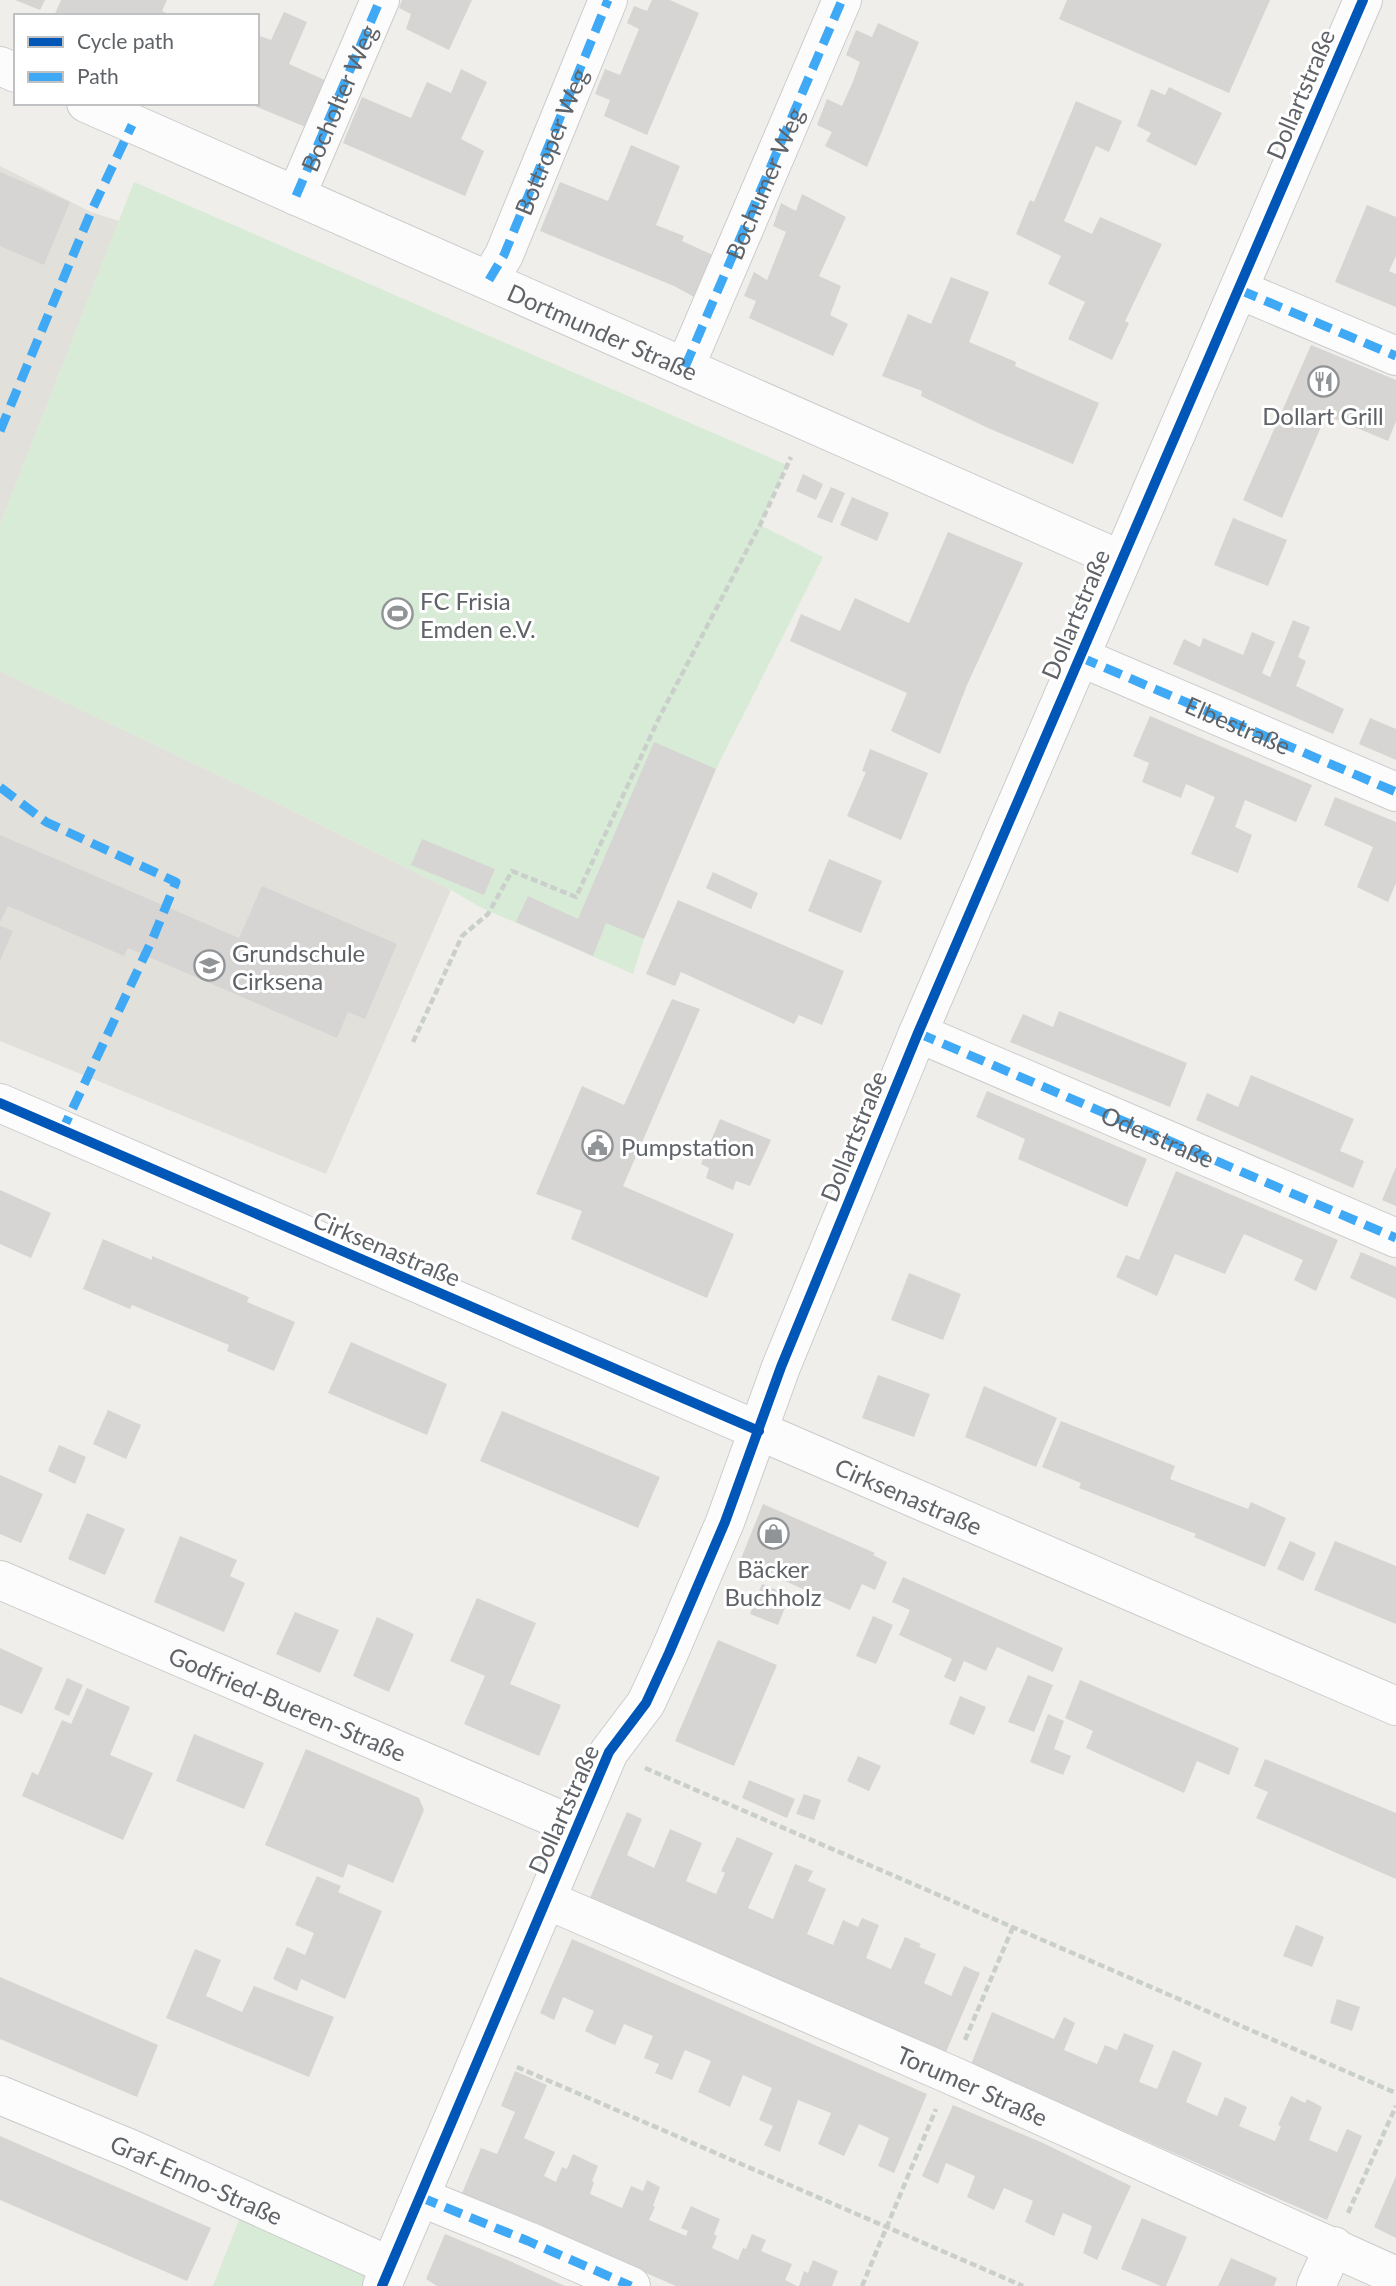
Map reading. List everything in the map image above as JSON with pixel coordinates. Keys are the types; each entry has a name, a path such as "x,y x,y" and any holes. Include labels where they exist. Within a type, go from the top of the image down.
{"street":[{"name":"Bocholter Weg","path":"296,196 380,0"},
{"name":"Bottroper Weg","path":"489,280 504,256 608,0"},
{"name":"Bochumer Weg","path":"685,367 842,0"},
{"name":"Dollartstraße","path":"386,2276 609,1752 646,1703 725,1522 781,1367 918,1033 1363,0"},
{"name":"Dortmunder Straße","path":"91,105 1121,559"},
{"path":"1240,290 1396,356"},
{"name":"Elbestraße","path":"1080,657 1396,792"},
{"name":"Oderstraße","path":"918,1033 1396,1238"},
{"name":"Cirksenastraße","path":"0,1103 1396,1706"},
{"name":"Godfried-Bueren-Straße","path":"0,1580 578,1827"},
{"name":"Torumer Straße","path":"547,1900 963,2081 1396,2276"},
{"name":"Graf-Enno-Straße","path":"0,2095 131,2149 386,2276"},
{"path":"420,2197 631,2286"},
{"path":"1316,2286 1334,2246"}],"path":[{"path":"413,1042 462,936 488,914 512,871 576,897 659,718 760,525 788,466 805,420"},
{"path":"609,1752 1396,2093"},
{"path":"482,2052 1023,2286"},
{"path":"1334,2246 1396,2106"}],"shaded area":[{"path":"0,166 91,212 119,221 0,525"},
{"name":"Grundschule Cirksena","path":"0,671 283,806 451,890 326,1174 0,1041"}],"green space":[{"name":"FC Frisia Emden e.V.","path":"134,182 787,465 760,525 823,557 716,769 644,939 633,974 480,907 283,806 0,671 0,525"},
{"path":"246,2202 382,2286 213,2286"}],"building":[{"path":"15,0 45,0 40,10"},
{"path":"61,0 167,0 162,11 168,14 55,14"},
{"path":"402,0 472,0 449,50 406,29 411,14 399,8"},
{"path":"652,0 670,0 699,13 647,135 604,116 610,100 595,94 605,69 620,75 639,29 627,23 634,6 647,11"},
{"path":"1067,0 1270,0 1229,93 1059,19"},
{"path":"284,12 307,22 289,64 327,81 308,128 252,105 259,105 259,36 271,40"},
{"path":"878,23 919,42 867,167 825,146 832,132 817,125 827,99 842,106 852,84 860,62 846,55 856,30 872,37"},
{"path":"461,69 487,82 461,139 484,151 465,196 343,143 362,97 411,118 427,82 451,93"},
{"path":"1169,87 1222,113 1196,166 1146,141 1151,133 1137,126 1151,89 1165,95"},
{"path":"1076,101 1122,121 1109,152 1096,146 1064,221 1092,234 1100,217 1162,244 1125,321 1129,323 1112,360 1068,339 1085,302 1048,284 1061,256 1016,234 1030,200 1034,202"},
{"path":"631,145 680,166 656,225 684,236 682,241 715,256 696,298 674,286 540,231 560,182 608,201"},
{"path":"0,172 70,202 44,265 0,246"},
{"path":"802,194 846,217 819,276 841,286 830,315 848,324 833,356 749,318 756,301 744,296 754,272 767,280 786,232 773,226 781,203 796,211"},
{"path":"1367,205 1396,217 1396,256 1389,271 1396,274 1396,307 1335,282"},
{"path":"951,277 989,292 969,342 1016,362 1015,366 1099,403 1073,464 921,396 922,391 882,376 908,314 931,324"},
{"path":"1311,345 1396,380 1396,421 1388,441 1326,415 1282,518 1243,500"},
{"path":"803,474 823,484 816,500 796,491"},
{"path":"831,487 845,493 832,523 817,517"},
{"path":"852,497 889,513 877,541 840,525"},
{"path":"1233,518 1287,540 1268,586 1214,565"},
{"path":"948,532 1023,563 967,685 940,754 891,731 907,693 790,641 801,614 840,631 855,598 909,623"},
{"path":"1293,620 1310,627 1298,657 1306,661 1296,686 1344,709 1333,734 1173,664 1184,639 1200,647 1203,638 1243,655 1252,632 1275,642 1262,673 1270,677"},
{"path":"1150,716 1312,785 1296,822 1245,800 1235,827 1252,835 1238,873 1191,854 1215,797 1186,784 1181,798 1142,782 1149,763 1133,756"},
{"path":"1370,718 1396,729 1396,760 1359,744"},
{"path":"654,742 716,769 644,939 606,923 593,956 516,922 528,896 578,919"},
{"path":"870,749 928,773 901,840 847,816 866,772 862,771"},
{"path":"1335,797 1396,822 1396,883 1388,902 1357,887 1373,847 1324,825"},
{"path":"0,835 239,938 262,886 397,944 365,1019 348,1012 337,1038 128,948 124,956 8,906 0,922"},
{"path":"422,839 495,869 484,895 411,865"},
{"path":"829,859 882,881 861,933 808,911"},
{"path":"713,872 758,893 751,909 706,888"},
{"path":"678,900 844,971 822,1025 799,1015 794,1024 681,972 675,986 646,974"},
{"path":"0,926 13,931 0,961"},
{"name":"Pumpstation","path":"672,999 700,1009 623,1186 734,1234 707,1298 571,1239 582,1211 536,1194 582,1086 624,1105"},
{"path":"1059,1011 1187,1063 1170,1107 1010,1042 1023,1014 1053,1027"},
{"path":"1251,1075 1354,1119 1340,1151 1364,1161 1353,1188 1196,1120 1207,1093 1238,1107"},
{"path":"987,1091 1147,1159 1127,1207 1018,1159 1025,1139 976,1117"},
{"path":"720,1119 771,1140 750,1186 736,1181 733,1190 706,1178 709,1168 701,1164"},
{"path":"1396,1167 1396,1206 1382,1200"},
{"path":"1176,1171 1338,1240 1316,1291 1294,1280 1303,1260 1244,1234 1225,1274 1175,1254 1157,1296 1116,1277 1126,1255 1139,1260"},
{"path":"0,1190 51,1213 31,1258 0,1244"},
{"path":"103,1239 152,1260 152,1256 249,1297 247,1302 295,1322 274,1371 227,1351 229,1345 132,1305 130,1309 83,1289"},
{"path":"1361,1252 1396,1267 1396,1299 1350,1278"},
{"path":"909,1273 961,1294 943,1340 891,1320"},
{"path":"351,1342 447,1384 427,1435 328,1393"},
{"path":"878,1375 930,1394 914,1437 862,1418"},
{"path":"984,1386 1057,1418 1036,1467 965,1437"},
{"path":"108,1410 141,1425 126,1459 93,1444"},
{"path":"502,1411 660,1477 638,1528 480,1461"},
{"path":"1061,1421 1175,1466 1170,1479 1248,1509 1251,1502 1286,1518 1265,1567 1194,1537 1196,1534 1079,1488 1081,1483 1042,1467"},
{"path":"59,1445 86,1457 75,1484 48,1471"},
{"path":"0,1475 43,1494 21,1543 0,1534"},
{"path":"763,1504 875,1553 873,1555 887,1562 875,1590 862,1584 850,1610 740,1561"},
{"path":"87,1513 125,1529 105,1575 68,1559"},
{"path":"180,1536 237,1560 230,1576 245,1583 224,1632 154,1602"},
{"path":"1290,1541 1316,1553 1303,1581 1277,1569"},
{"path":"1335,1541 1396,1566 1396,1624 1314,1590"},
{"path":"903,1577 1063,1648 1053,1672 997,1647 986,1671 964,1661 955,1682 944,1677 952,1659 899,1635 910,1610 892,1602"},
{"path":"762,1584 790,1595 778,1625 750,1614"},
{"path":"477,1598 536,1623 510,1684 561,1705 539,1756 464,1724 485,1676 450,1661"},
{"path":"295,1612 339,1630 320,1673 276,1654"},
{"path":"873,1616 893,1625 876,1664 856,1656"},
{"path":"377,1617 414,1634 389,1692 353,1676"},
{"path":"718,1640 777,1665 734,1766 675,1741"},
{"path":"0,1648 43,1668 22,1714 0,1705"},
{"path":"1028,1675 1053,1685 1034,1732 1008,1722"},
{"path":"67,1678 83,1685 69,1716 54,1709"},
{"path":"1080,1680 1239,1748 1229,1775 1197,1761 1184,1793 1086,1748 1093,1731 1065,1718"},
{"path":"87,1688 130,1707 110,1755 153,1773 123,1840 22,1796 32,1772 38,1775 62,1720 71,1724"},
{"path":"960,1696 986,1707 974,1735 949,1724"},
{"path":"1048,1714 1064,1721 1054,1749 1071,1756 1063,1775 1030,1762"},
{"path":"194,1734 264,1763 244,1809 176,1781"},
{"path":"306,1749 419,1798 424,1810 393,1883 348,1864 343,1878 265,1845"},
{"path":"858,1756 881,1766 869,1791 847,1781"},
{"path":"1265,1759 1396,1813 1396,1879 1256,1818 1268,1792 1254,1786"},
{"path":"749,1780 795,1799 787,1818 742,1798"},
{"path":"804,1794 821,1800 814,1820 796,1814"},
{"path":"627,1812 642,1819 627,1855 654,1868 670,1829 702,1843 686,1881 716,1894 725,1873 721,1871 737,1837 773,1853 748,1908 773,1919 795,1864 813,1871 808,1881 826,1889 807,1934 833,1945 843,1920 858,1927 862,1918 879,1925 866,1958 891,1969 905,1937 921,1944 919,1947 936,1954 924,1983 951,1996 964,1966 980,1973 946,2052 590,1898"},
{"path":"317,1876 341,1886 338,1892 382,1911 345,1999 301,1979 297,1991 273,1979 287,1947 305,1955 314,1933 295,1925"},
{"path":"1296,1925 1324,1937 1312,1967 1283,1956"},
{"path":"572,1939 927,2094 894,2173 878,2166 889,2138 859,2124 844,2156 818,2144 831,2113 798,2100 780,2152 764,2145 773,2126 759,2120 772,2088 743,2075 730,2107 698,2092 711,2061 685,2050 672,2080 655,2073 659,2064 644,2058 653,2036 624,2024 615,2045 601,2039 585,2031 594,2011 563,1997 554,2020 540,2013"},
{"path":"195,1949 221,1960 206,1996 242,2012 254,1986 334,2017 309,2077 166,2018"},
{"path":"0,1977 158,2045 137,2097 0,2039"},
{"path":"1337,1999 1360,2007 1352,2031 1330,2023"},
{"path":"992,2012 1054,2039 1064,2017 1075,2023 1064,2050 1097,2064 1105,2045 1117,2050 1124,2033 1154,2045 1139,2082 1157,2089 1173,2050 1202,2063 1186,2102 1217,2116 1225,2097 1247,2107 1239,2126 1275,2141 1281,2126 1278,2125 1291,2096 1305,2103 1307,2099 1322,2107 1309,2140 1337,2152 1347,2129 1362,2136 1327,2220 971,2064"},
{"path":"515,2071 547,2085 524,2138 555,2152 544,2176 556,2182 562,2167 567,2169 573,2154 598,2166 590,2194 622,2208 631,2186 643,2191 647,2180 660,2187 649,2220 686,2236 688,2231 681,2228 691,2206 720,2219 712,2248 738,2260 752,2234 766,2240 761,2251 792,2264 785,2280 797,2286 676,2286 462,2193 481,2148 497,2154 515,2112 501,2106"},
{"path":"953,2105 1043,2143 1131,2186 1097,2260 1083,2253 1092,2226 1063,2213 1054,2236 1025,2222 1033,2201 1004,2188 994,2210 967,2197 975,2176 946,2163 938,2184 922,2176"},
{"path":"0,2136 211,2228 187,2281 0,2200"},
{"path":"1396,2176 1396,2238 1374,2227"},
{"path":"1142,2218 1187,2237 1166,2286 1121,2269"},
{"path":"445,2234 565,2286 437,2286 426,2279"},
{"path":"1231,2258 1277,2278 1274,2286 1218,2286"},
{"path":"813,2260 838,2271 832,2286 799,2286 804,2271 808,2273"}],"marked path":[{"path":"296,196 380,0"},
{"path":"489,280 504,255 608,0"},
{"path":"685,367 842,0"},
{"path":"0,431 91,212 132,125"},
{"path":"1240,290 1396,356"},
{"path":"1080,657 1396,792"},
{"path":"0,787 46,822 176,882 153,938 63,1129"},
{"path":"918,1033 1396,1238"},
{"path":"420,2197 631,2286"}],"cycle path":[{"path":"382,2286 609,1752 646,1703 669,1653 725,1522 781,1367 918,1033 1363,0"},
{"path":"0,1103 759,1431"}],"place":[{"name":"Dollart Grill","path":"1323,381"},
{"name":"FC Frisia Emden e.V.","path":"397,614"},
{"name":"Grundschule Cirksena","path":"209,966"},
{"name":"Pumpstation","path":"598,1146"},
{"name":"Bäcker Buchholz","path":"773,1534"}]}
